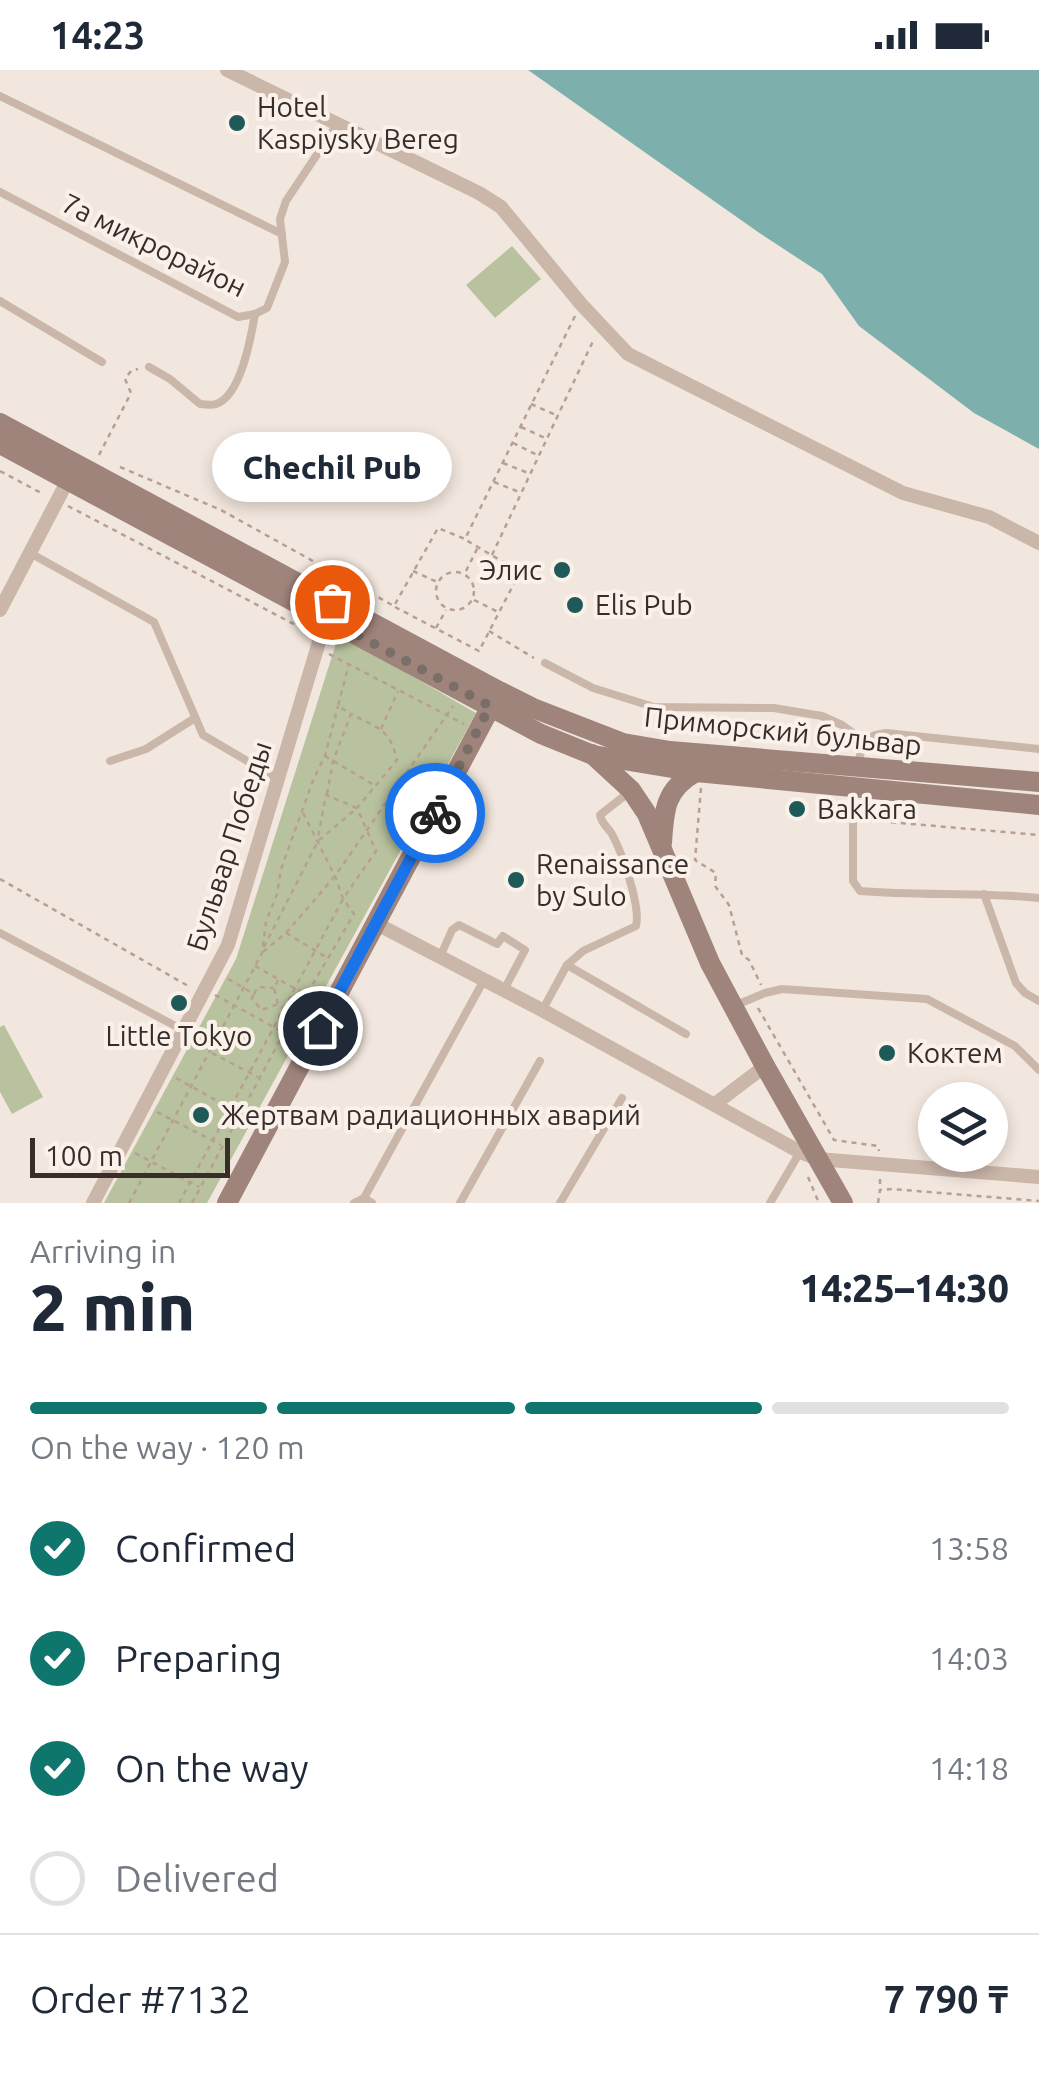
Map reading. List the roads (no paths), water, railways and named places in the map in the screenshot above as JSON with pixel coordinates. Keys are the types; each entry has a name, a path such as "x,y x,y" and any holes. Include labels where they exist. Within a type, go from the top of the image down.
{"street":[{"path":"227,70 501,207 628,354 903,493 990,516 1039,543"},
{"name":"Приморский бульвар","path":"0,423 324,626"},
{"name":"Приморский бульвар","path":"0,444 324,626 495,698 623,742 854,787"},
{"path":"0,610 68,480"},
{"name":"Бульвар Победы","path":"93,1203 228,945 324,626"},
{"path":"226,1203 495,698"},
{"name":"Приморский бульвар","path":"495,698 541,734 592,754 699,777 854,787 1039,782"},
{"path":"576,725 592,754 632,790 648,814 710,963 765,1066 807,1160 843,1203"},
{"path":"662,844 670,794 682,780 699,777"},
{"path":"854,787 1039,804"},
{"path":"376,924 715,1104 807,1160 1039,1177"},
{"path":"715,1104 765,1066"}],"lane":[{"path":"0,96 282,234"},
{"name":"7а микрорайон","path":"0,192 238,316 255,314 267,308 285,262 280,218 286,201 338,124"},
{"path":"0,301 102,362"},
{"path":"150,367 200,404 219,404 239,376 255,314"},
{"path":"30,553 154,622 202,735 278,779"},
{"path":"545,663 593,688 654,707 774,708 806,713 842,724 864,740"},
{"path":"110,762 146,749 196,718"},
{"path":"1039,750 886,732 864,740 854,787 852,881 860,891 1039,898"},
{"path":"542,1010 567,965 583,951 636,926 639,915 619,851 600,815 632,790"},
{"path":"984,894 1016,983 1025,994 1039,1000"},
{"path":"440,956 452,930 459,925 497,944 503,936 525,950 504,990"},
{"path":"1,935 183,1030"},
{"path":"567,965 686,1034"},
{"path":"354,1203 368,1201 484,980"},
{"path":"733,1007 765,992 782,989 927,999 1015,1046 1039,1070"},
{"path":"460,1203 540,1062"},
{"path":"560,1203 622,1098"},
{"path":"770,1203 807,1160"}],"water":[{"path":"528,70 1039,70 1039,449 974,413 859,326 822,274"}],"place":[{"name":"Hotel Kaspiysky Bereg","path":"237,123"},
{"name":"Элис","path":"562,570"},
{"name":"Chechil Pub","path":"332,602"},
{"name":"Elis Pub","path":"575,605"},
{"name":"Bakkara","path":"797,809"},
{"name":"Renaissance by Sulo","path":"516,880"},
{"name":"Little Tokyo","path":"179,1003"},
{"name":"Коктем","path":"887,1053"},
{"name":"Жертвам радиационных аварий","path":"201,1115"}]}
